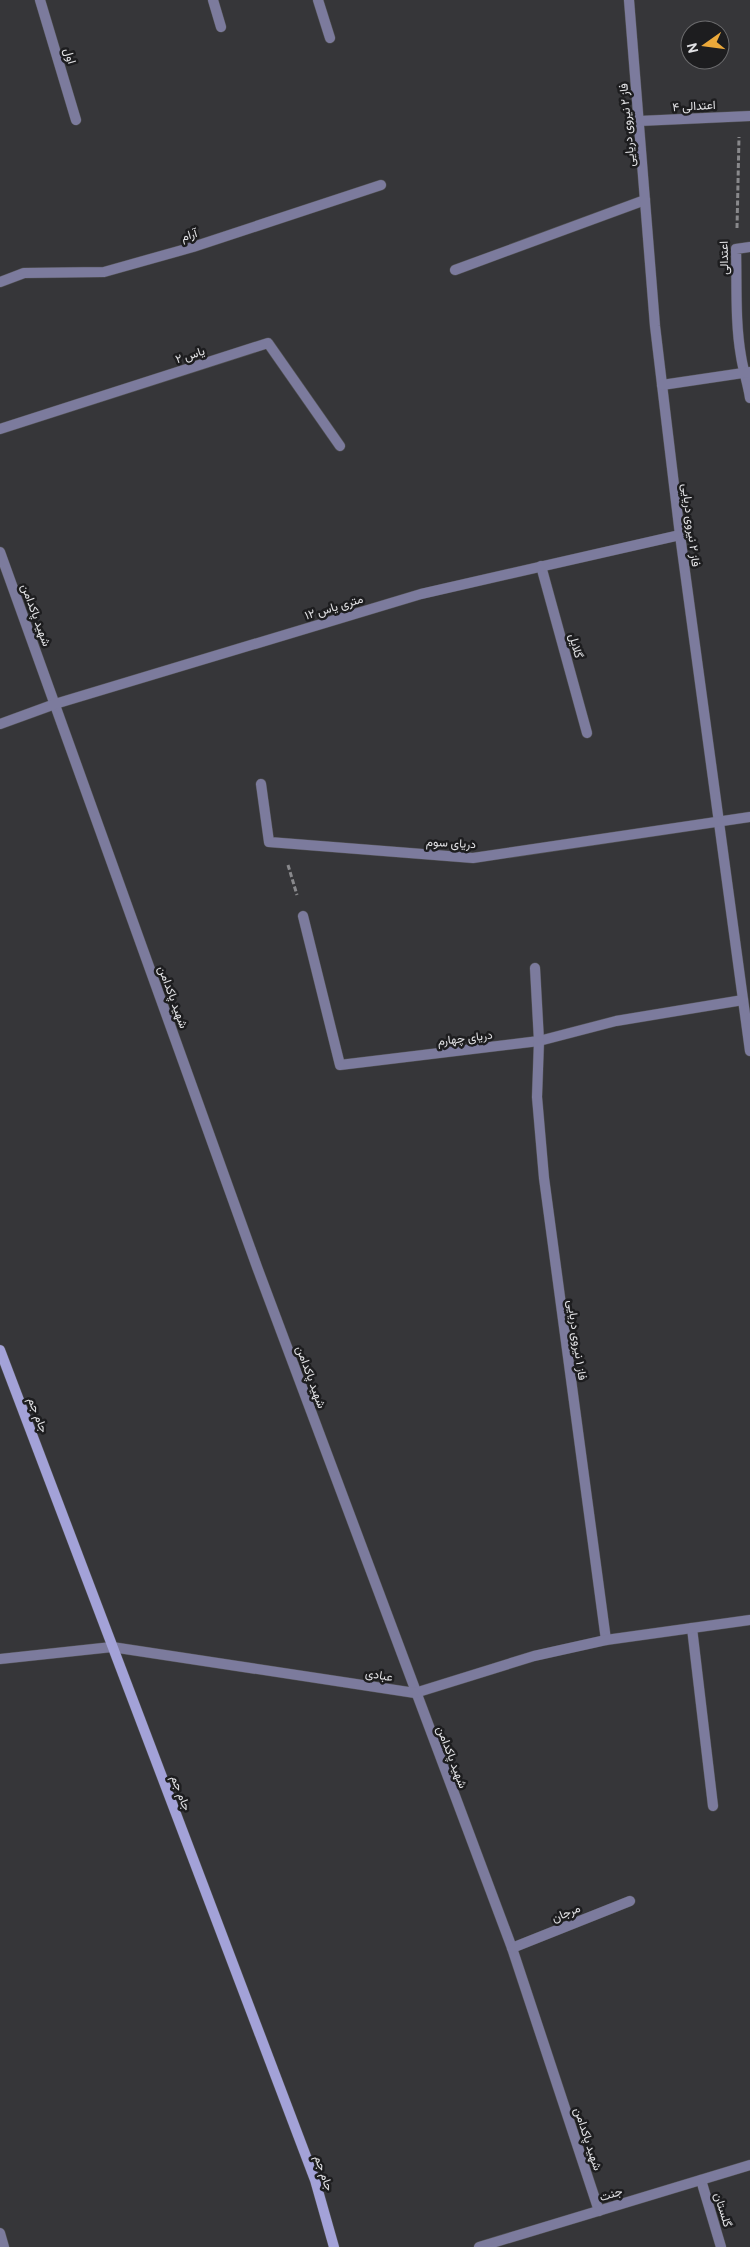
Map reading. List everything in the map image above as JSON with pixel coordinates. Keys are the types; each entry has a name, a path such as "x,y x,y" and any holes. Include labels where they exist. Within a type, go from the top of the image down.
{"street":[{"name":"اول","path":"40,0 76,120"},
{"path":"213,0 221,26"},
{"path":"318,0 330,38"},
{"name":"فاز ۲ نیروی دریایی","path":"629,0 662,385 680,535 750,1051"},
{"name":"اعتدالی ۴","path":"639,122 745,116"},
{"name":"آرام","path":"0,282 24,273 104,272 193,247 381,185"},
{"path":"455,270 645,200"},
{"path":"736,249 750,247"},
{"name":"اعتدالی","path":"736,249 738,336 741,358 748,372 750,398"},
{"name":"یاس ۲","path":"0,430 268,342 340,446"},
{"path":"662,385 748,372"},
{"name":"۱۲ متری یاس","path":"0,724 54,704 421,594 680,535"},
{"name":"شهید پاکدامن","path":"0,552 257,1267 512,1948 599,2211"},
{"name":"گلایل","path":"541,566 587,733"},
{"path":"261,784 269,842 282,843"},
{"name":"دریای سوم","path":"282,843 473,858 750,816"},
{"name":"دریای چهارم","path":"303,916 340,1065 539,1041 616,1021 743,1000"},
{"name":"فاز ۱ نیروی دریایی","path":"535,968 539,1041 537,1097 544,1178 606,1640"},
{"name":"جام جم","path":"0,1350 315,2180 334,2247"},
{"name":"عبادی","path":"0,1660 112,1646 415,1693 534,1656 606,1640 750,1620"},
{"path":"692,1628 713,1806"},
{"name":"مرجان","path":"512,1948 630,1901"},
{"name":"جنت","path":"479,2247 750,2165"},
{"name":"گلستان","path":"701,2180 721,2247"},
{"path":"0,2233 4,2247"}],"path":[{"name":"اعتدالی","path":"736,249 745,116"},
{"path":"282,843 303,916"}]}
